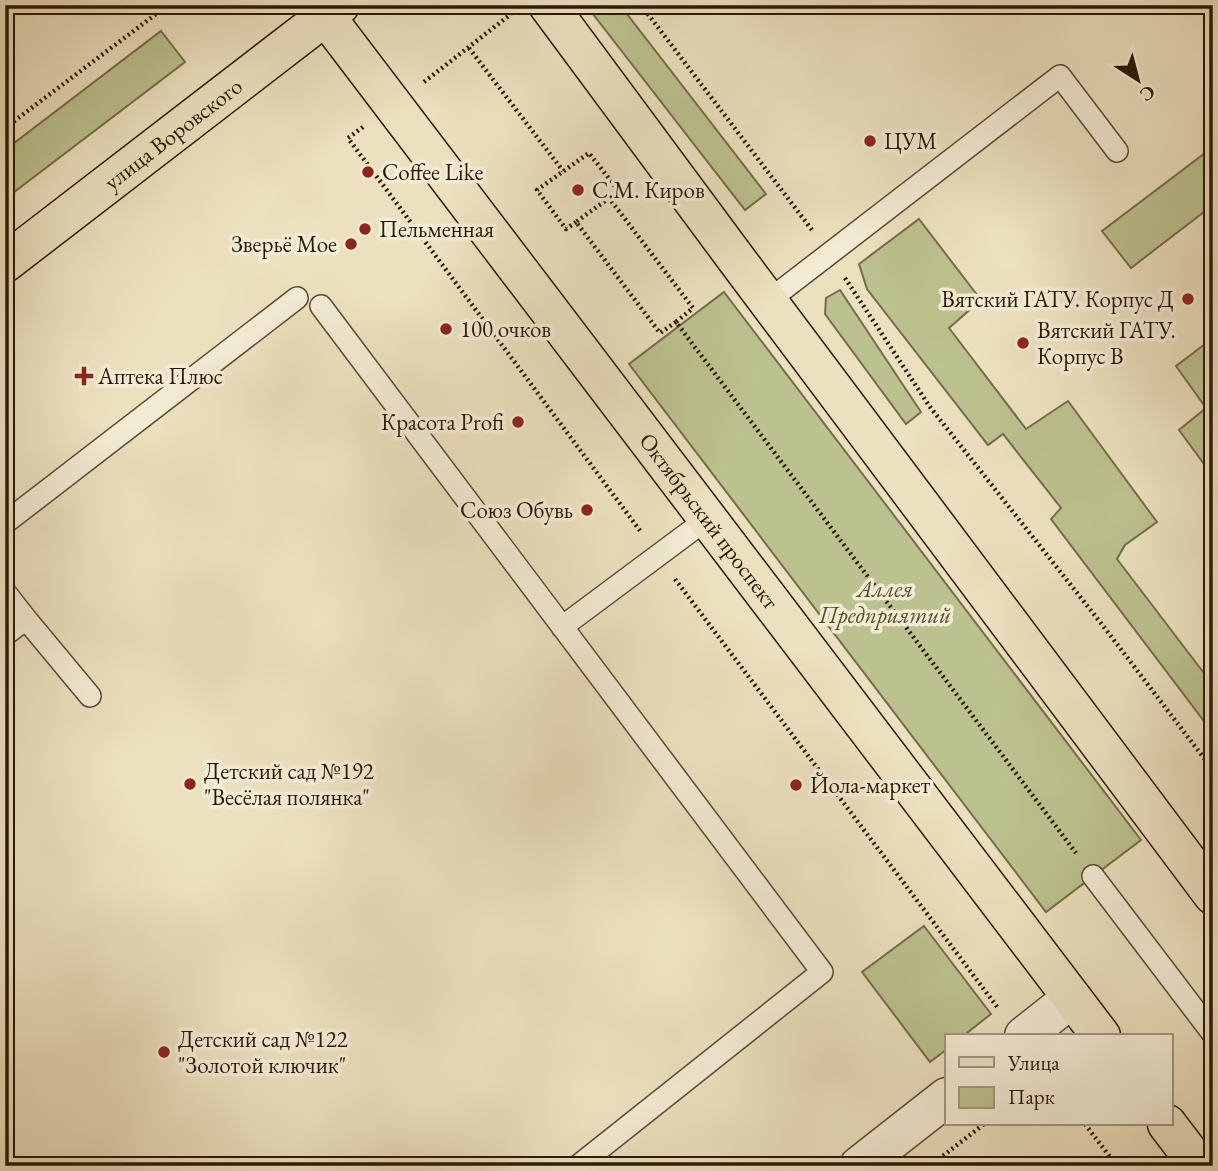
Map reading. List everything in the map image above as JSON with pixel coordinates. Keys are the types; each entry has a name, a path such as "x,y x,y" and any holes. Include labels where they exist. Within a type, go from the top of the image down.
{"main road":[{"name":"улица Воровского","path":"5,263 327,9"},
{"name":"Октябрьский проспект","path":"327,9 707,519 1099,1034"},
{"path":"530,9 768,302 1213,895"},
{"path":"1169,1126 1199,1166"}],"street":[{"path":"1027,1034 1072,998"},
{"path":"859,1166 945,1099"}],"lane":[{"path":"768,302 1060,76 1118,151"},
{"path":"5,523 297,298"},
{"path":"321,306 822,972 578,1166"},
{"path":"562,627 707,519"},
{"path":"5,592 90,696"},
{"path":"5,635 26,619"},
{"path":"1093,876 1213,1034"}],"path":[{"path":"5,128 168,5"},
{"path":"641,5 799,211 930,407 1213,770"},
{"path":"421,84 469,48 530,9"},
{"path":"469,48 564,171"},
{"path":"589,153 618,190 609,198 566,229 537,190 589,153"},
{"path":"576,222 660,333 678,324 693,308 609,198"},
{"path":"678,324 1093,876"},
{"path":"930,1166 981,1126"},
{"path":"1087,1126 1117,1166"}],"green space":[{"path":"586,5 620,5 766,194 745,210"},
{"path":"161,31 185,62 5,199 5,150"},
{"path":"1213,147 1213,205 1131,268 1102,231"},
{"path":"919,219 981,300 949,328 1026,429 1068,401 1157,522 1125,545 1117,559 1213,685 1213,733 1051,519 1061,508 1003,434 988,445 867,289 859,264"},
{"path":"840,290 921,412 906,424 825,314 826,298"},
{"name":"Аллея Предприятий","path":"724,292 1141,840 1046,912 629,364"},
{"path":"1213,338 1212,475 1179,430 1206,408 1176,366"},
{"path":"924,926 991,1014 966,1034 945,1034 945,1051 930,1062 862,972"}],"place":[{"name":"ЦУМ","path":"870,141"},
{"name":"Coffee Like","path":"368,172"},
{"name":"С.М. Киров","path":"578,190"},
{"name":"Пельменная","path":"365,229"},
{"name":"Зверьё Мое","path":"351,244"},
{"name":"Вятский ГАТУ. Корпус Д","path":"1188,299"},
{"name":"100 очков","path":"446,329"},
{"name":"Вятский ГАТУ. Корпус В","path":"1023,343"},
{"name":"Аптека Плюс","path":"84,376"},
{"name":"Красота Profi","path":"518,422"},
{"name":"Союз Обувь","path":"587,510"},
{"name":"Детский сад №192 \"Весёлая полянка\"","path":"190,784"},
{"name":"Йола-маркет","path":"796,785"},
{"name":"Детский сад №122 \"Золотой ключик\"","path":"164,1052"}]}
